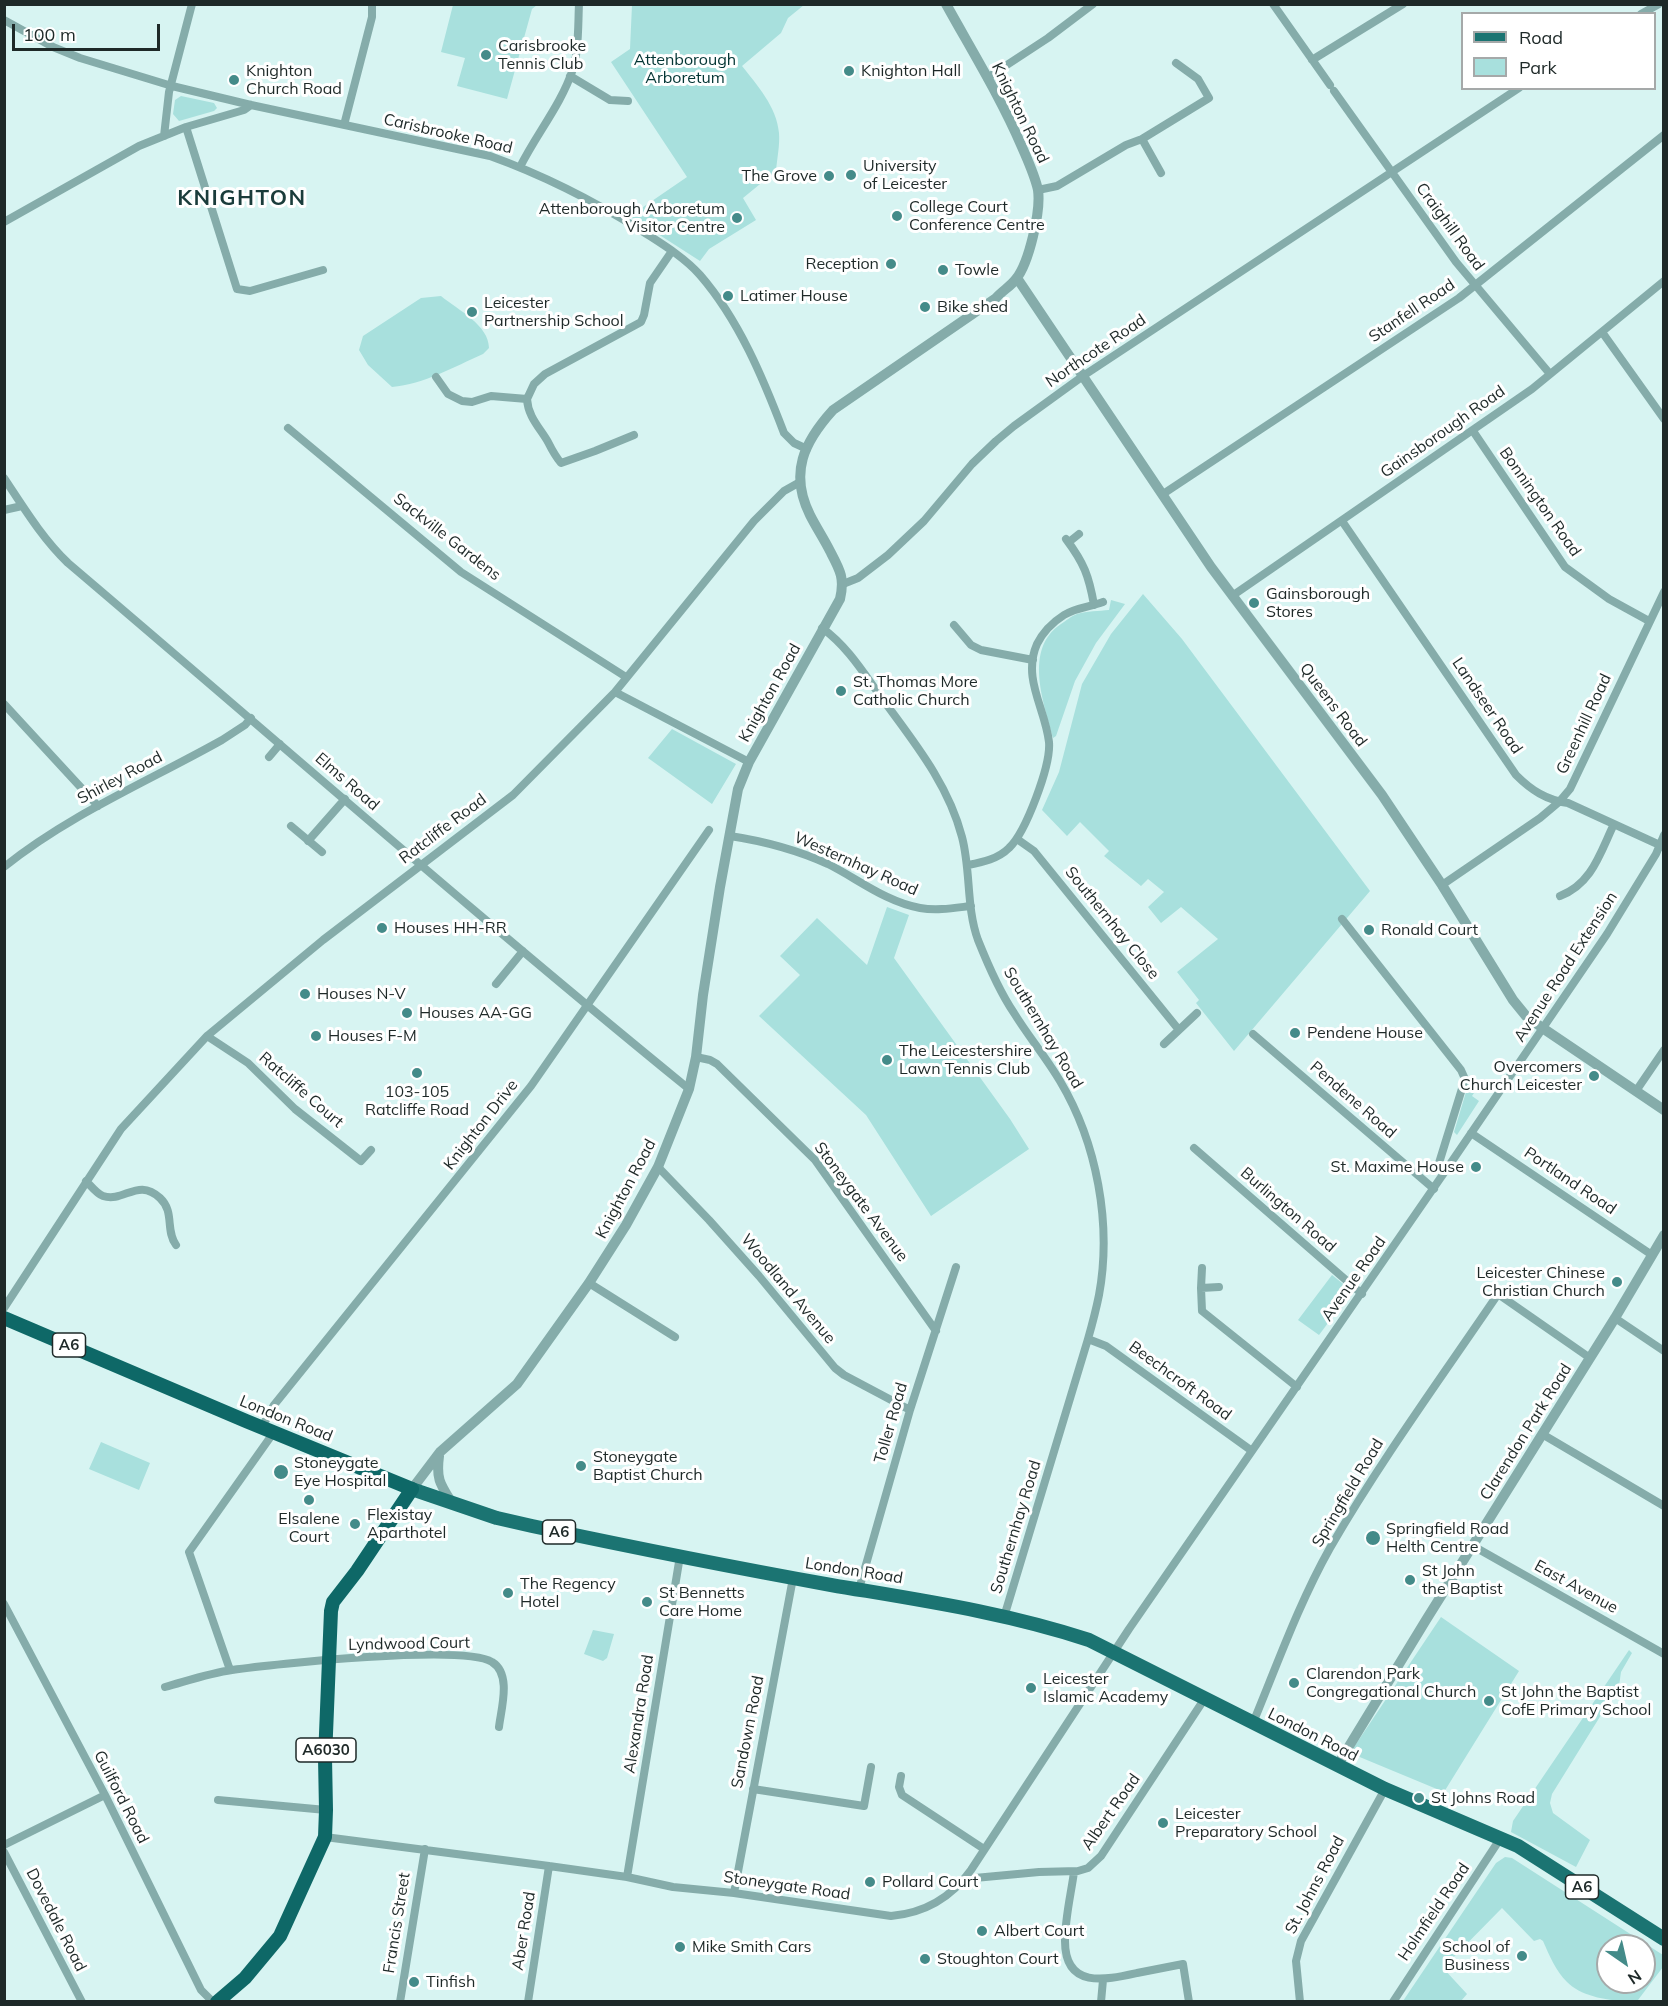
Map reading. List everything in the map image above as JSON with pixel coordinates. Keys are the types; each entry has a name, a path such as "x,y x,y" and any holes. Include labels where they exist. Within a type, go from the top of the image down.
{"highway":[{"name":"London Road","path":"4,1318 412,1489"},
{"name":"A6030","path":"215,2001 245,1978 280,1936 325,1837 328,1660 333,1602 357,1571 412,1489"}],"main road":[{"name":"London Road","path":"412,1489 497,1518 532,1526 793,1578 933,1601 1058,1630 1089,1640 1384,1789 1518,1846 1664,1939"}],"street":[{"path":"164,136 169,92 192,4"},
{"path":"344,125 372,17 372,4"},
{"path":"520,167 532,142 556,109 574,67 579,4"},
{"name":"Knighton Road","path":"412,1489 440,1452 517,1383 589,1283 626,1225 658,1167 690,1089 720,886 738,789 749,762 840,599 843,584 836,563 806,505 800,482 800,470 807,449 822,422 833,410 959,324 996,297 1017,278 1037,223 1038,190 1031,168 1018,137 946,4"},
{"name":"Craighill Road","path":"1273,4 1437,237 1475,286 1550,374"},
{"path":"1312,60 1403,4"},
{"path":"1645,12 1659,4"},
{"path":"987,78 1033,48 1088,6"},
{"name":"Carisbrooke Road","path":"4,20 52,47 80,58 172,86 490,156 520,167 603,207 672,251 700,274 722,303 746,345 784,433 794,443 807,449"},
{"path":"1038,190 1057,186 1126,145 1167,125 1209,98 1198,79 1176,63"},
{"path":"570,76 610,100 628,101"},
{"name":"Northcote Road","path":"843,584 858,578 888,555 924,521 972,464 1005,434 1083,376 1516,90"},
{"path":"4,222 139,146 186,127 244,110 251,105"},
{"path":"186,127 237,289 250,291 323,270"},
{"name":"Stanfell Road","path":"1163,494 1475,286 1664,135"},
{"path":"1142,139 1161,173"},
{"path":"634,435 561,463 534,422 527,407 527,399 534,384 545,374 641,321 650,283 672,251"},
{"name":"Queens Road","path":"1017,278 1232,596 1382,795 1442,885 1513,1000 1526,1016 1664,1110"},
{"name":"Gainsborough Road","path":"1232,596 1473,431 1550,374 1664,281"},
{"path":"1602,332 1664,419"},
{"path":"436,377 448,394 462,402 472,402 491,396 527,399"},
{"name":"Sackville Gardens","path":"288,428 461,572 626,677"},
{"name":"Bonnington Road","path":"1473,431 1565,567 1609,599 1649,621"},
{"name":"Elms Road","path":"4,478 52,547 68,563 251,718 420,866 690,1089"},
{"name":"Ratcliffe Road","path":"4,1308 121,1129 207,1036 323,939 513,795 615,692 754,521 784,491 800,482"},
{"path":"4,510 22,506"},
{"name":"Landseer Road","path":"1342,520 1516,775 1540,794 1559,802 1568,803 1661,846"},
{"path":"968,865 985,862 997,856 1017,839 1042,780 1049,752 1047,732 1032,679 1035,650 1043,634 1056,620 1074,610 1099,603 1088,574 1067,540 1079,534"},
{"name":"Greenhill Road","path":"1442,885 1540,818 1570,789 1664,592"},
{"path":"954,626 971,645 981,650 1033,660"},
{"name":"Southernhay Road","path":"822,628 836,639 851,656 934,771 954,810 968,865 971,906 978,938 1000,990 1061,1082 1093,1162 1100,1192 1103,1254 1099,1295 1088,1339 1004,1617"},
{"path":"615,692 749,762"},
{"path":"4,704 98,806"},
{"name":"Shirley Road","path":"6,863 98,806 222,740 251,718"},
{"path":"269,757 280,744"},
{"path":"308,841 345,799"},
{"path":"1560,896 1578,887 1587,879 1614,824"},
{"path":"291,826 322,852"},
{"name":"Knighton Drive","path":"230,1670 189,1552 268,1429 274,1405 531,1086 709,830"},
{"name":"Avenue Road Extension","path":"1446,1170 1607,934 1661,846 1664,835"},
{"name":"Westernhay Road","path":"730,836 768,843 826,864 893,900 908,905 934,909 971,906"},
{"name":"Southernhay Close","path":"1017,839 1034,851 1179,1030"},
{"path":"1342,920 1461,1070 1465,1079 1439,1163 1446,1170"},
{"path":"496,984 524,951"},
{"path":"1164,1044 1197,1013"},
{"name":"Pendene Road","path":"1253,1034 1434,1189"},
{"name":"Ratcliffe Court","path":"207,1036 248,1063 295,1109 361,1161 371,1150"},
{"path":"1636,1091 1664,1050"},
{"name":"Stoneygate Avenue","path":"696,1057 717,1064 815,1160 936,1331"},
{"name":"Portland Road","path":"1471,1133 1652,1255"},
{"name":"Burlington Road","path":"1194,1148 1362,1294"},
{"name":"Woodland Avenue","path":"658,1167 710,1220 835,1368 910,1410"},
{"name":"Avenue Road","path":"1114,1652 1446,1170"},
{"path":"86,1181 100,1196 107,1197 141,1189 162,1199 171,1216 170,1232 176,1245"},
{"name":"Clarendon Park Road","path":"1337,1766 1664,1235"},
{"name":"Toller Road","path":"859,1589 910,1410 956,1268"},
{"path":"1202,1268 1200,1288 1202,1311 1297,1387"},
{"path":"589,1283 675,1337"},
{"path":"1200,1288 1219,1287"},
{"name":"Springfield Road","path":"1253,1723 1300,1611 1330,1550 1399,1438 1498,1294 1590,1358"},
{"path":"1615,1318 1664,1351"},
{"name":"Beechcroft Road","path":"1088,1339 1106,1346 1252,1451"},
{"path":"1542,1434 1664,1506"},
{"path":"440,1452 437,1472 452,1503"},
{"name":"East Avenue","path":"1473,1546 1664,1654"},
{"name":"Alexandra Road","path":"627,1877 680,1556"},
{"name":"Sandown Road","path":"734,1893 793,1578"},
{"name":"Guilford Road","path":"4,1604 105,1796 201,1990 215,2001"},
{"name":"Stoneygate Road","path":"325,1837 549,1866 627,1877 673,1887 734,1893 891,1916 917,1912 932,1906 950,1894 964,1879 1114,1652"},
{"name":"Lyndwood Court","path":"165,1687 230,1670 328,1660 449,1655 484,1659 497,1666 503,1679 499,1727"},
{"name":"Albert Road","path":"964,1879 1039,1872 1074,1872 1088,1868 1101,1856 1205,1698"},
{"path":"753,1789 864,1806 871,1767"},
{"path":"901,1776 899,1787 903,1795 984,1849"},
{"name":"St. Johns Road","path":"1300,2001 1296,1961 1301,1941 1384,1789"},
{"path":"4,1845 105,1796"},
{"path":"218,1800 326,1810"},
{"name":"Holmfield Road","path":"1393,2001 1500,1839"},
{"name":"Francis Street","path":"400,2001 424,1849"},
{"name":"Dovedale Road","path":"4,1852 82,2001"},
{"name":"Aber Road","path":"528,2001 549,1866"},
{"path":"1074,1872 1065,1940 1067,1957 1076,1971 1082,1976 1103,1980 1182,1964 1189,2001"},
{"path":"1101,2001 1103,1980"}],"green space":[{"name":"Carisbrooke Tennis Club","path":"453,5 537,5 532,9 507,99 457,86 465,58 441,52"},
{"name":"Attenborough Arboretum","path":"632,5 804,5 788,18 781,33 742,66 770,105 777,123 779,147 776,171 743,198 756,220 709,249 700,261 630,216 687,177 611,62 630,49"},
{"path":"181,96 214,103 217,108 214,111 179,121 173,114 175,100"},
{"path":"441,296 478,325 488,340 489,348 483,354 439,374 392,387 368,365 359,350 363,336 421,298"},
{"path":"1143,594 1182,639 1370,891 1234,1051 1196,1003 1199,1000 1177,972 1218,939 1181,907 1161,923 1148,907 1164,892 1148,879 1141,886 1104,856 1109,851 1080,822 1067,836 1042,810 1059,772 1082,684 1111,634"},
{"path":"1111,600 1125,604 1096,643 1075,681 1056,736 1053,738 1039,677 1042,647 1049,635 1061,624 1081,613 1109,610"},
{"path":"672,729 736,764 712,804 648,758"},
{"name":"The Leicestershire Lawn Tennis Club","path":"887,907 909,915 894,958 1029,1149 931,1216 866,1115 759,1016 800,975 780,956 817,918 867,965"},
{"path":"1469,1082 1476,1090 1472,1096 1479,1101 1457,1135 1454,1132"},
{"path":"1332,1275 1352,1291 1319,1335 1298,1320"},
{"path":"101,1442 150,1463 139,1490 89,1469"},
{"path":"1441,1617 1519,1671 1444,1792 1350,1753"},
{"path":"593,1630 614,1634 607,1658 603,1661 584,1654"},
{"path":"1629,1650 1632,1653 1621,1672 1619,1686 1552,1794 1550,1803 1553,1813 1590,1840 1576,1867 1511,1832 1513,1821"},
{"path":"1505,1857 1512,1858 1630,1934 1596,1934 1596,1994 1643,1994 1638,2000 1621,2001 1591,1996 1582,1992 1567,1982 1559,1973 1543,1941 1540,1939 1534,1941 1502,1908 1443,1968 1467,1994 1461,2001 1403,2001 1496,1863"},
{"path":"1656,1951 1663,1955 1663,1967 1656,1976"}],"place":[{"name":"Carisbrooke Tennis Club","path":"486,55"},
{"name":"Knighton Hall","path":"849,71"},
{"name":"Knighton Church Road","path":"234,80"},
{"name":"University of Leicester","path":"851,175"},
{"name":"The Grove","path":"829,176"},
{"name":"College Court Conference Centre","path":"897,216"},
{"name":"Attenborough Arboretum Visitor Centre","path":"737,218"},
{"name":"Reception","path":"891,264"},
{"name":"Towle","path":"943,270"},
{"name":"Latimer House","path":"728,296"},
{"name":"Bike shed","path":"925,307"},
{"name":"Leicester Partnership School","path":"472,312"},
{"name":"Gainsborough Stores","path":"1254,603"},
{"name":"St. Thomas More Catholic Church","path":"841,691"},
{"name":"Houses HH-RR","path":"382,928"},
{"name":"Ronald Court","path":"1369,930"},
{"name":"Houses N-V","path":"305,994"},
{"name":"Houses AA-GG","path":"407,1013"},
{"name":"Pendene House","path":"1295,1033"},
{"name":"Houses F-M","path":"316,1036"},
{"name":"The Leicestershire Lawn Tennis Club","path":"887,1060"},
{"name":"103-105 Ratcliffe Road","path":"417,1073"},
{"name":"Overcomers Church Leicester","path":"1594,1076"},
{"name":"St. Maxime House","path":"1476,1167"},
{"name":"Leicester Chinese Christian Church","path":"1617,1282"},
{"name":"Stoneygate Baptist Church","path":"581,1466"},
{"name":"Stoneygate Eye Hospital","path":"281,1472"},
{"name":"Elsalene Court","path":"309,1500"},
{"name":"Flexistay Aparthotel","path":"355,1524"},
{"name":"Springfield Road Helth Centre","path":"1373,1538"},
{"name":"St John the Baptist","path":"1410,1580"},
{"name":"The Regency Hotel","path":"508,1593"},
{"name":"St Bennetts Care Home","path":"647,1602"},
{"name":"Clarendon Park Congregational Church","path":"1294,1683"},
{"name":"Leicester Islamic Academy","path":"1031,1688"},
{"name":"St John the Baptist CofE Primary School","path":"1489,1701"},
{"name":"St Johns Road","path":"1419,1798"},
{"name":"Leicester Preparatory School","path":"1163,1823"},
{"name":"Pollard Court","path":"870,1882"},
{"name":"Albert Court","path":"982,1931"},
{"name":"Mike Smith Cars","path":"680,1947"},
{"name":"School of Business","path":"1522,1956"},
{"name":"Stoughton Court","path":"925,1959"},
{"name":"Tinfish","path":"414,1982"}],"district":[{"name":"KNIGHTON","path":"242,198"}]}
